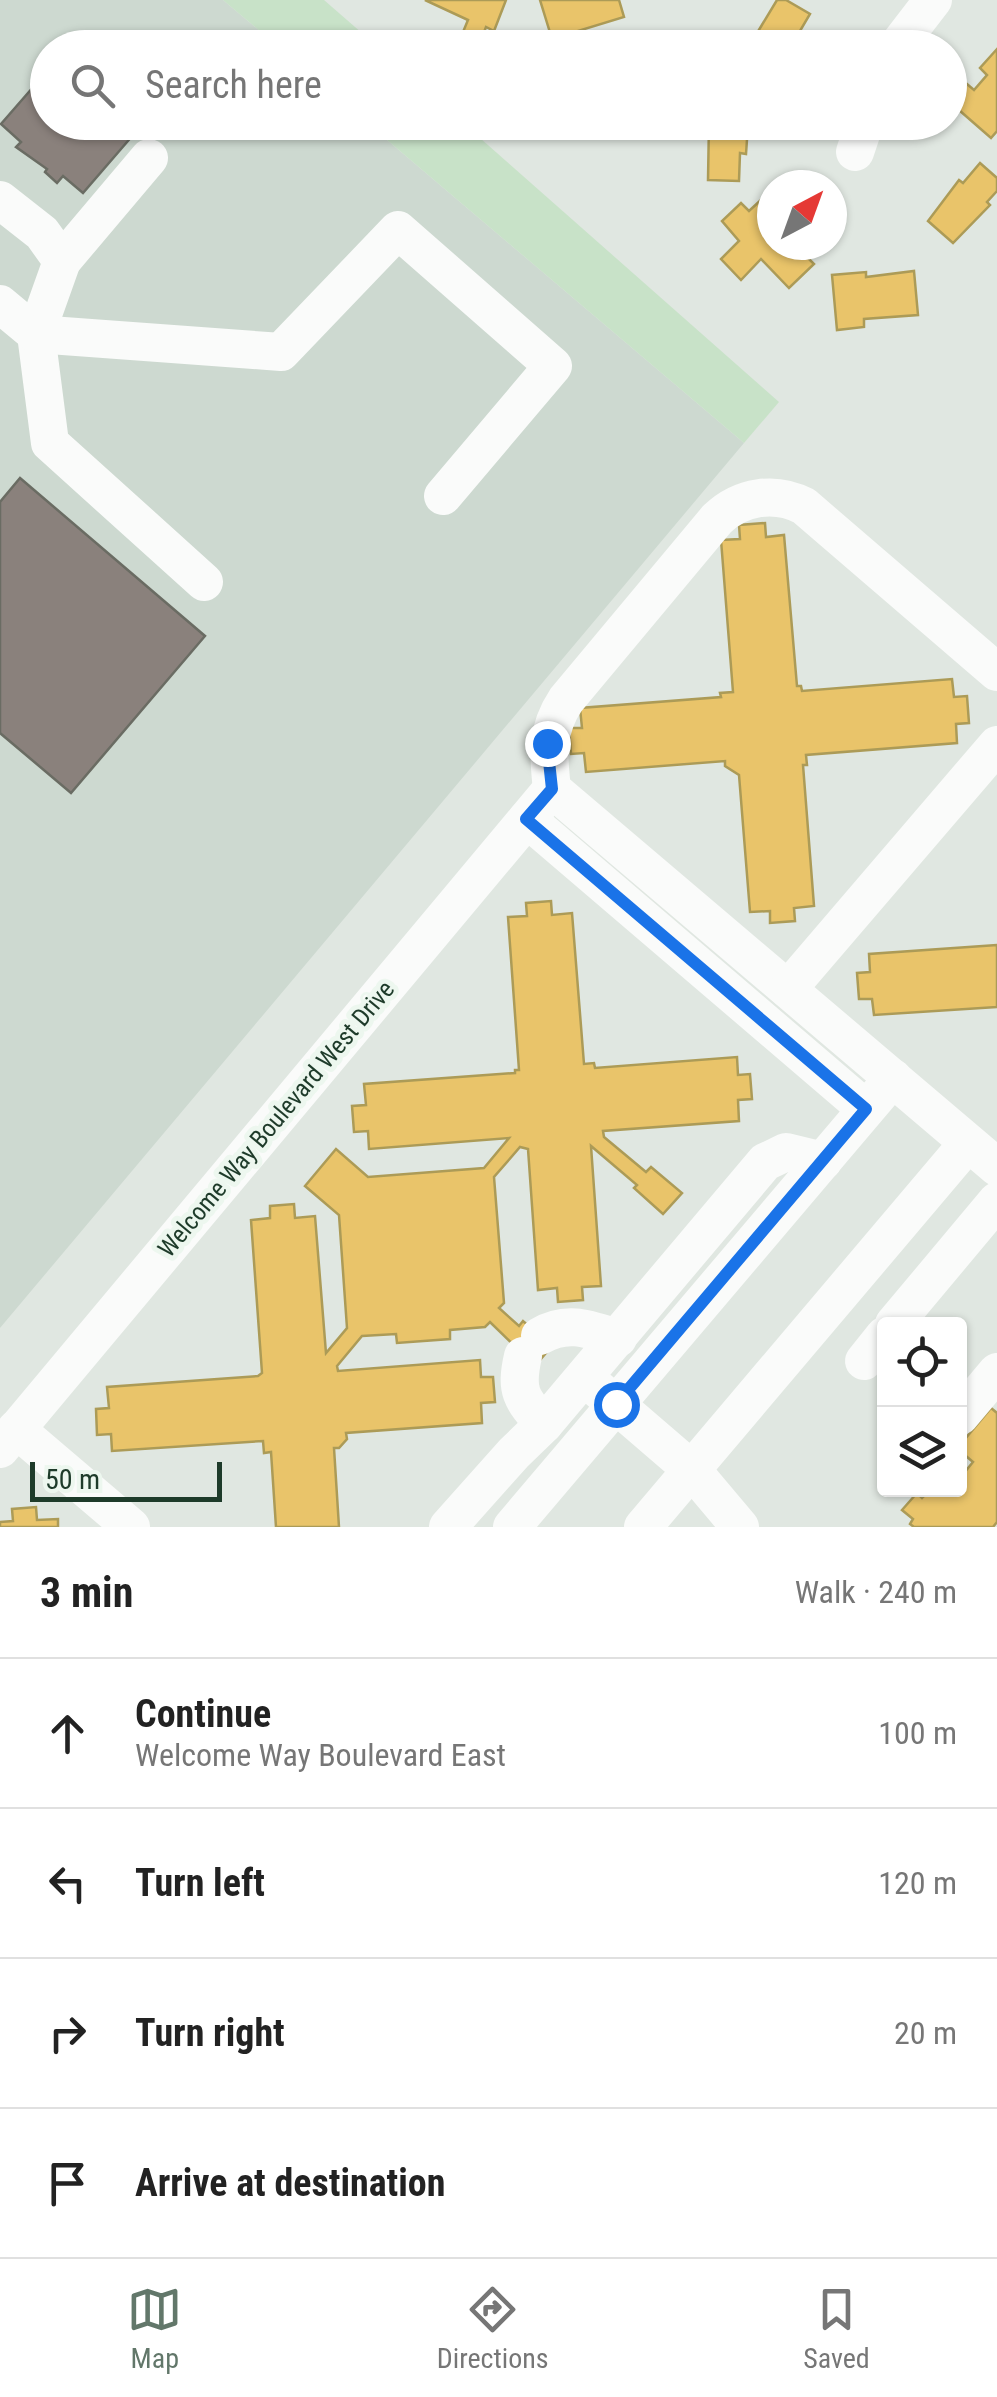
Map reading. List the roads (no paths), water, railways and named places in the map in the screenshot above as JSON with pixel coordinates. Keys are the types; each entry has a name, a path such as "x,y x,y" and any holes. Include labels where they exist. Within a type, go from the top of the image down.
{"street":[{"path":"910,30 933,0"},
{"path":"150,158 62,261 36,334 50,442 204,582"},
{"path":"0,200 42,233 62,261"},
{"path":"0,304 36,334 281,352 398,230 553,366 444,496"},
{"path":"997,672 804,506 784,498 762,496 734,506 717,519 566,700 547,743 552,789 997,1166"},
{"path":"788,989 997,746"},
{"name":"Welcome Way Boulevard West Drive","path":"8,1439 552,789"},
{"path":"526,819 866,1109"},
{"path":"512,1527 893,1078"},
{"path":"643,1527 968,1143"},
{"path":"448,1527 544,1424 764,1162 786,1152 823,1160"},
{"path":"900,1317 997,1200"},
{"path":"544,1424 522,1398 519,1376 532,1346 557,1326 584,1327 618,1338"},
{"path":"584,1377 692,1470 740,1527"},
{"path":"967,1409 994,1381"},
{"path":"8,1439 131,1527"}]}
